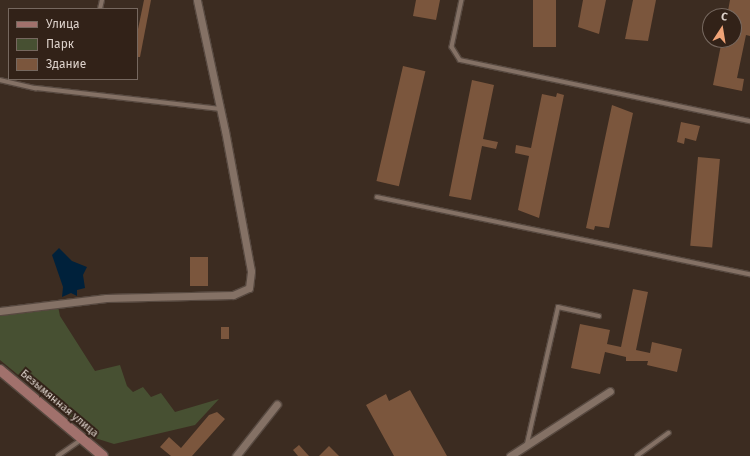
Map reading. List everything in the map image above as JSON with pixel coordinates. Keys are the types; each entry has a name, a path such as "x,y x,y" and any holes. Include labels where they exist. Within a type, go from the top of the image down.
{"main road":[{"name":"Безымянная улица","path":"0,370 103,456"}],"street":[{"path":"0,311 106,298 233,295 249,288 251,271 220,109 197,0"},
{"path":"510,456 610,391"},
{"path":"236,456 277,404"}],"lane":[{"path":"462,0 452,47 460,60 750,121"},
{"path":"0,80 36,88 220,109"},
{"path":"377,197 750,274"},
{"path":"527,444 558,307 599,316"},
{"path":"637,456 669,433"},
{"path":"58,456 82,438"}],"green space":[{"path":"58,306 60,316 95,371 120,365 127,386 133,392 143,387 151,397 161,393 175,412 219,399 195,425 114,444 95,438 0,360 0,313"}],"water":[{"path":"59,248 72,261 87,267 83,275 85,288 77,290 77,296 71,293 62,297 63,287 52,255"}],"building":[{"path":"144,0 151,0 140,57 138,57 138,29"},
{"path":"416,0 440,0 436,20 413,16"},
{"path":"533,0 556,0 556,47 533,47"},
{"path":"583,0 606,0 599,34 578,27"},
{"path":"633,0 656,0 648,41 625,39"},
{"path":"730,0 750,0 750,36 746,35 737,78 744,79 742,91 713,85 720,48 742,48 742,8 728,8"},
{"path":"403,66 425,71 399,186 376,181"},
{"path":"472,80 494,85 483,139 498,142 496,149 482,146 471,200 449,196"},
{"path":"557,93 564,95 539,218 518,210 529,156 515,153 516,145 531,148 542,94 556,97"},
{"path":"612,105 633,113 609,228 595,226 594,230 586,228"},
{"path":"681,122 700,126 696,141 685,138 684,144 677,142"},
{"path":"698,157 720,159 712,248 690,246"},
{"path":"190,257 208,257 208,286 190,286"},
{"path":"633,289 648,292 636,350 650,353 652,342 682,349 677,372 647,365 648,361 626,361 626,357 605,352 600,374 571,368 580,324 610,330 607,344 621,347"},
{"path":"221,327 229,327 229,339 221,339"},
{"path":"410,390 447,456 394,456 366,405 386,394 389,401"},
{"path":"217,412 225,419 192,456 171,456 160,447 169,437 181,448 209,415"},
{"path":"299,445 309,456 298,456 293,450"},
{"path":"329,446 339,456 319,456"}]}
